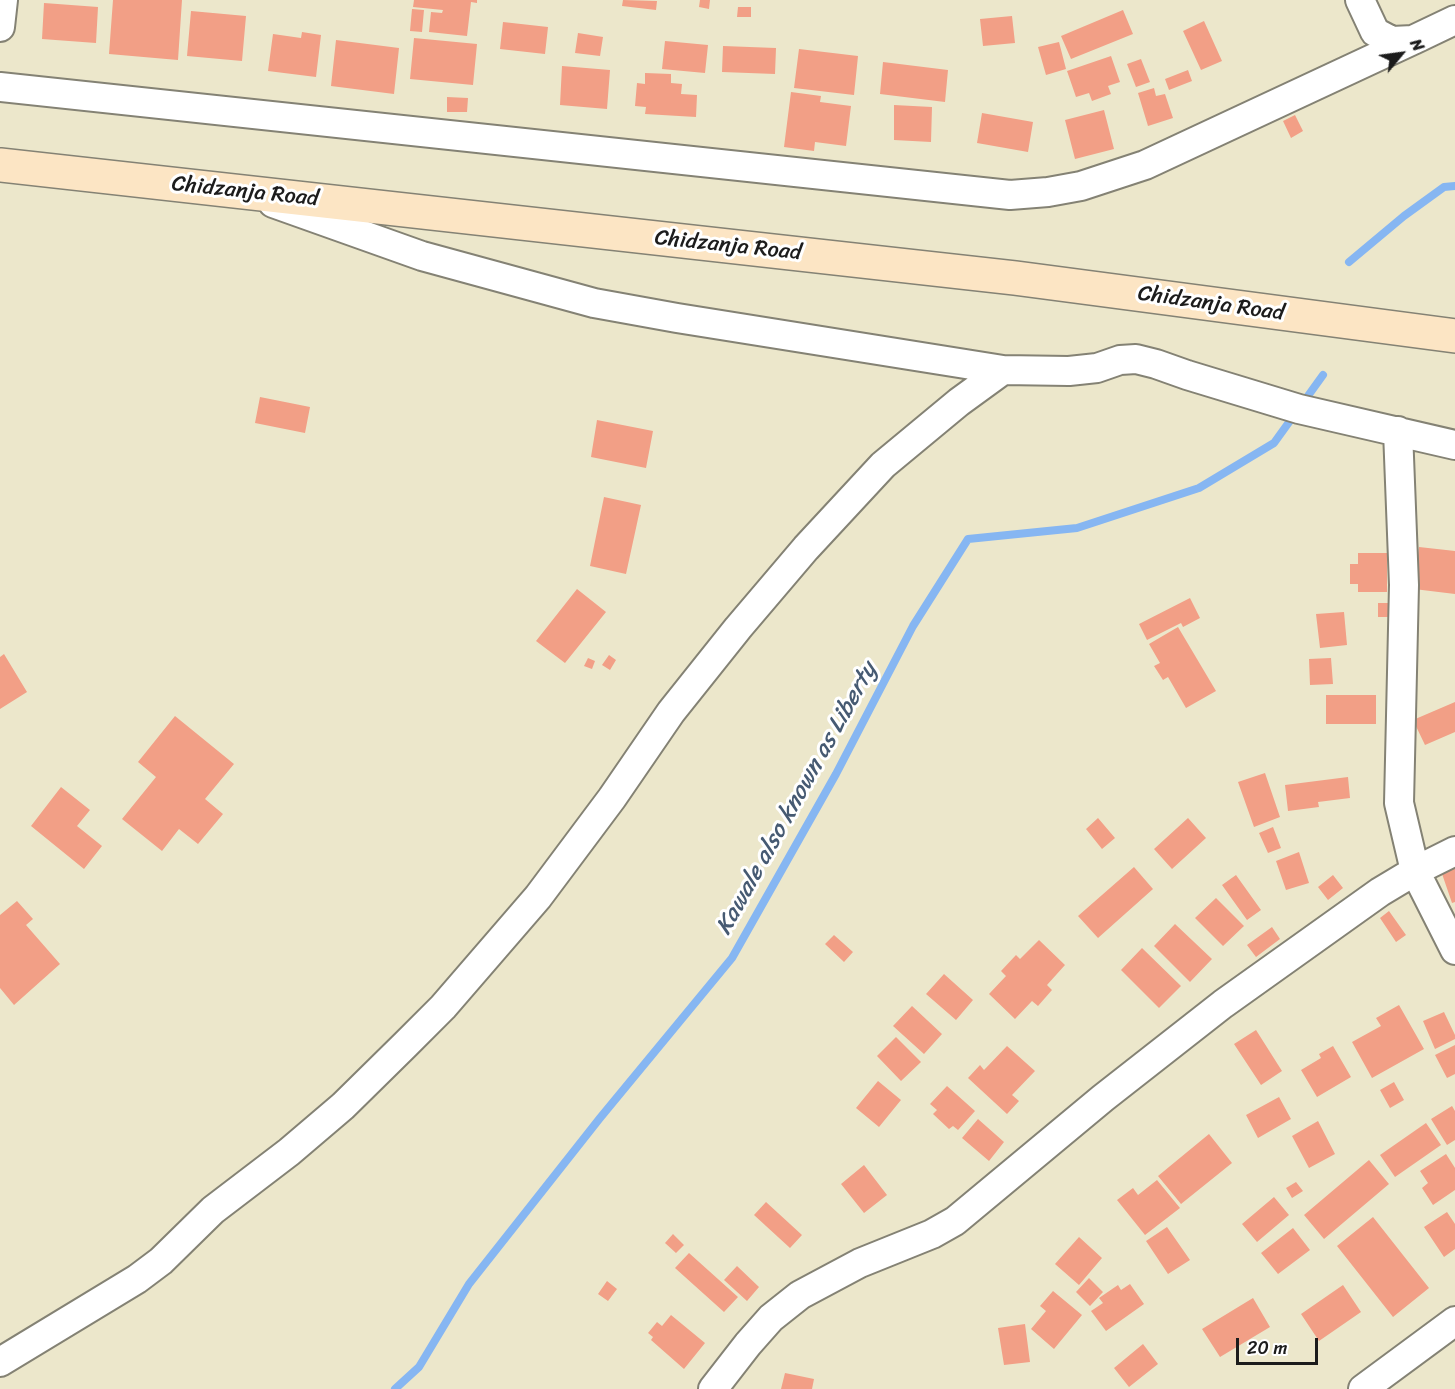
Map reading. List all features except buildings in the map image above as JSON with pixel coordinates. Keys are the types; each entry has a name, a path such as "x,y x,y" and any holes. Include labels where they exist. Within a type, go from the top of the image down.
{"street":[{"path":"0,27 3,0"},
{"path":"1360,0 1375,32 1392,41 1413,40"},
{"path":"0,87 1011,195 1081,186 1145,165 1455,20"},
{"name":"Chidzanja Road","path":"0,165 1016,278 1455,336"},
{"path":"238,191 422,256 594,303 1003,370 1069,371 1098,368 1120,360 1136,359 1156,363 1187,375 1299,409 1455,445"},
{"path":"0,1362 137,1279 161,1261 213,1210 289,1152 343,1106 406,1044 443,1007 538,897 612,798 670,712 806,548 883,465 959,402 1003,370"},
{"path":"1398,431 1404,585 1399,803 1415,871 1455,950"},
{"path":"713,1389 771,1318 800,1295 860,1263 955,1221 1102,1098 1222,1004 1380,892 1455,851"},
{"path":"1363,1389 1455,1321"}],"waterway":[{"name":"Kawale also known as Liberty","path":"1349,262 1404,216 1444,187 1455,186"},
{"name":"Kawale also known as Liberty","path":"395,1389 419,1367 469,1284 600,1118 732,958 836,774 913,626 968,539 1077,528 1199,488 1274,443 1323,375"}]}
